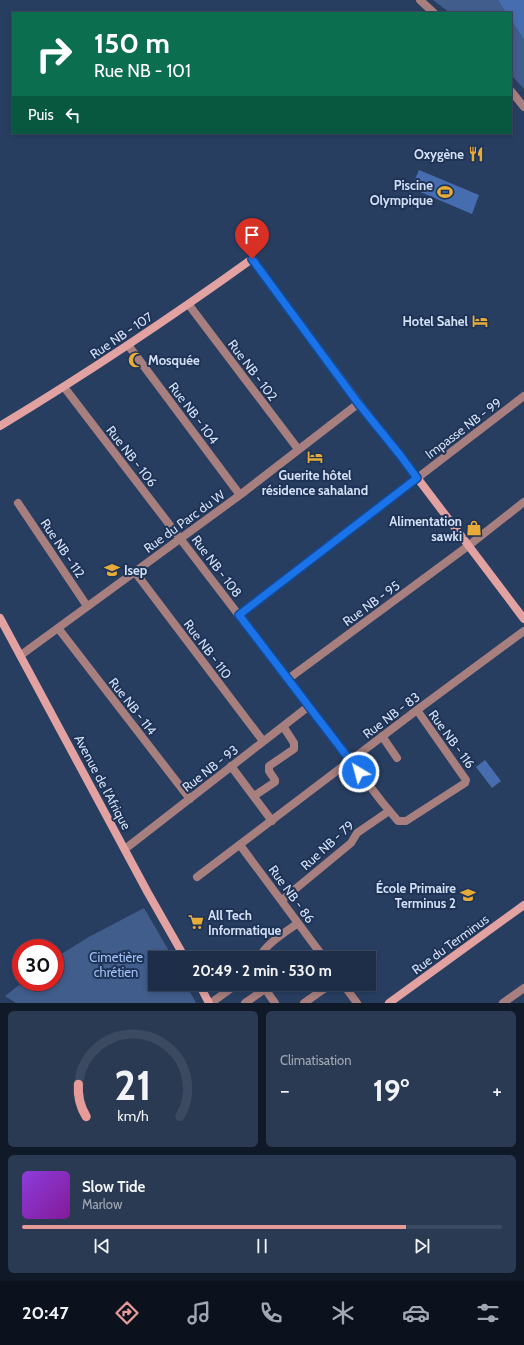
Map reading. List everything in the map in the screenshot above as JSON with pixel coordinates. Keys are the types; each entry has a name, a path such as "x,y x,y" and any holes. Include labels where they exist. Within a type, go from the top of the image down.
{"street":[{"path":"420,0 433,12"},
{"path":"512,92 524,108"},
{"name":"Rue NB - 107","path":"0,426 128,346 189,305 252,259 358,403"},
{"name":"Rue NB - 102","path":"189,305 298,449"},
{"name":"Rue NB - 104","path":"128,346 240,495"},
{"name":"Rue NB - 106","path":"64,387 181,538"},
{"name":"Impasse NB - 99","path":"239,615 524,396"},
{"path":"358,403 400,455 524,619"},
{"name":"Rue du Parc du W","path":"21,655 240,495 358,403"},
{"name":"Rue NB - 95","path":"288,679 468,546 524,502"},
{"name":"Rue NB - 112","path":"18,503 87,606"},
{"name":"Rue NB - 108","path":"181,538 389,811 398,821 403,822"},
{"name":"Rue NB - 110","path":"135,572 263,741"},
{"name":"Avenue de l'Afrique","path":"0,618 181,951"},
{"name":"Rue NB - 114","path":"58,628 190,799"},
{"name":"Rue NB - 83","path":"197,877 382,736 524,631"},
{"name":"Rue NB - 93","path":"125,849 309,706"},
{"name":"Rue NB - 116","path":"403,822 466,782 466,778 417,710"},
{"path":"254,796 275,782 269,771 269,766 294,749 294,744 283,726"},
{"path":"382,736 397,758"},
{"path":"231,766 272,821"},
{"name":"Rue NB - 79","path":"282,900 351,843 357,833 389,811"},
{"name":"Rue NB - 86","path":"240,845 319,951"},
{"name":"Rue du Terminus","path":"389,1003 524,905"},
{"path":"263,951 271,943 298,923"},
{"path":"503,1003 524,988"},
{"path":"203,991 210,1003 227,991"},
{"path":"245,1003 258,991"},
{"path":"267,991 275,1003"},
{"path":"304,1003 321,991"},
{"path":"349,991 357,1003"}],"green space":[{"path":"433,0 498,0 505,12 449,12"},
{"path":"512,22 524,40 524,89 512,76"},
{"name":"Cimetière chrétien","path":"144,908 169,951 148,951 148,991 190,991 196,1003 16,1003 5,996 12,991 64,991 64,952 87,938"}],"shaded area":[{"path":"498,0 524,0 524,40 512,22 512,12 505,12"},
{"name":"Piscine Olympique","path":"419,170 479,195 472,214 411,188"},
{"path":"485,760 501,781 492,788 476,767"}],"place":[{"name":"Oxygène","path":"476,154"},
{"name":"Piscine Olympique","path":"445,192"},
{"name":"Hotel Sahel","path":"480,321"},
{"name":"Mosquée","path":"136,360"},
{"name":"Guerite hôtel résidence sahaland","path":"315,457"},
{"name":"Alimentation sawki","path":"474,528"},
{"name":"Isep","path":"112,570"},
{"name":"École Primaire Terminus 2","path":"468,895"},
{"name":"All Tech Informatique","path":"196,922"}],"route":[{"path":"252,259 358,403 417,478 239,615 359,772"}]}
